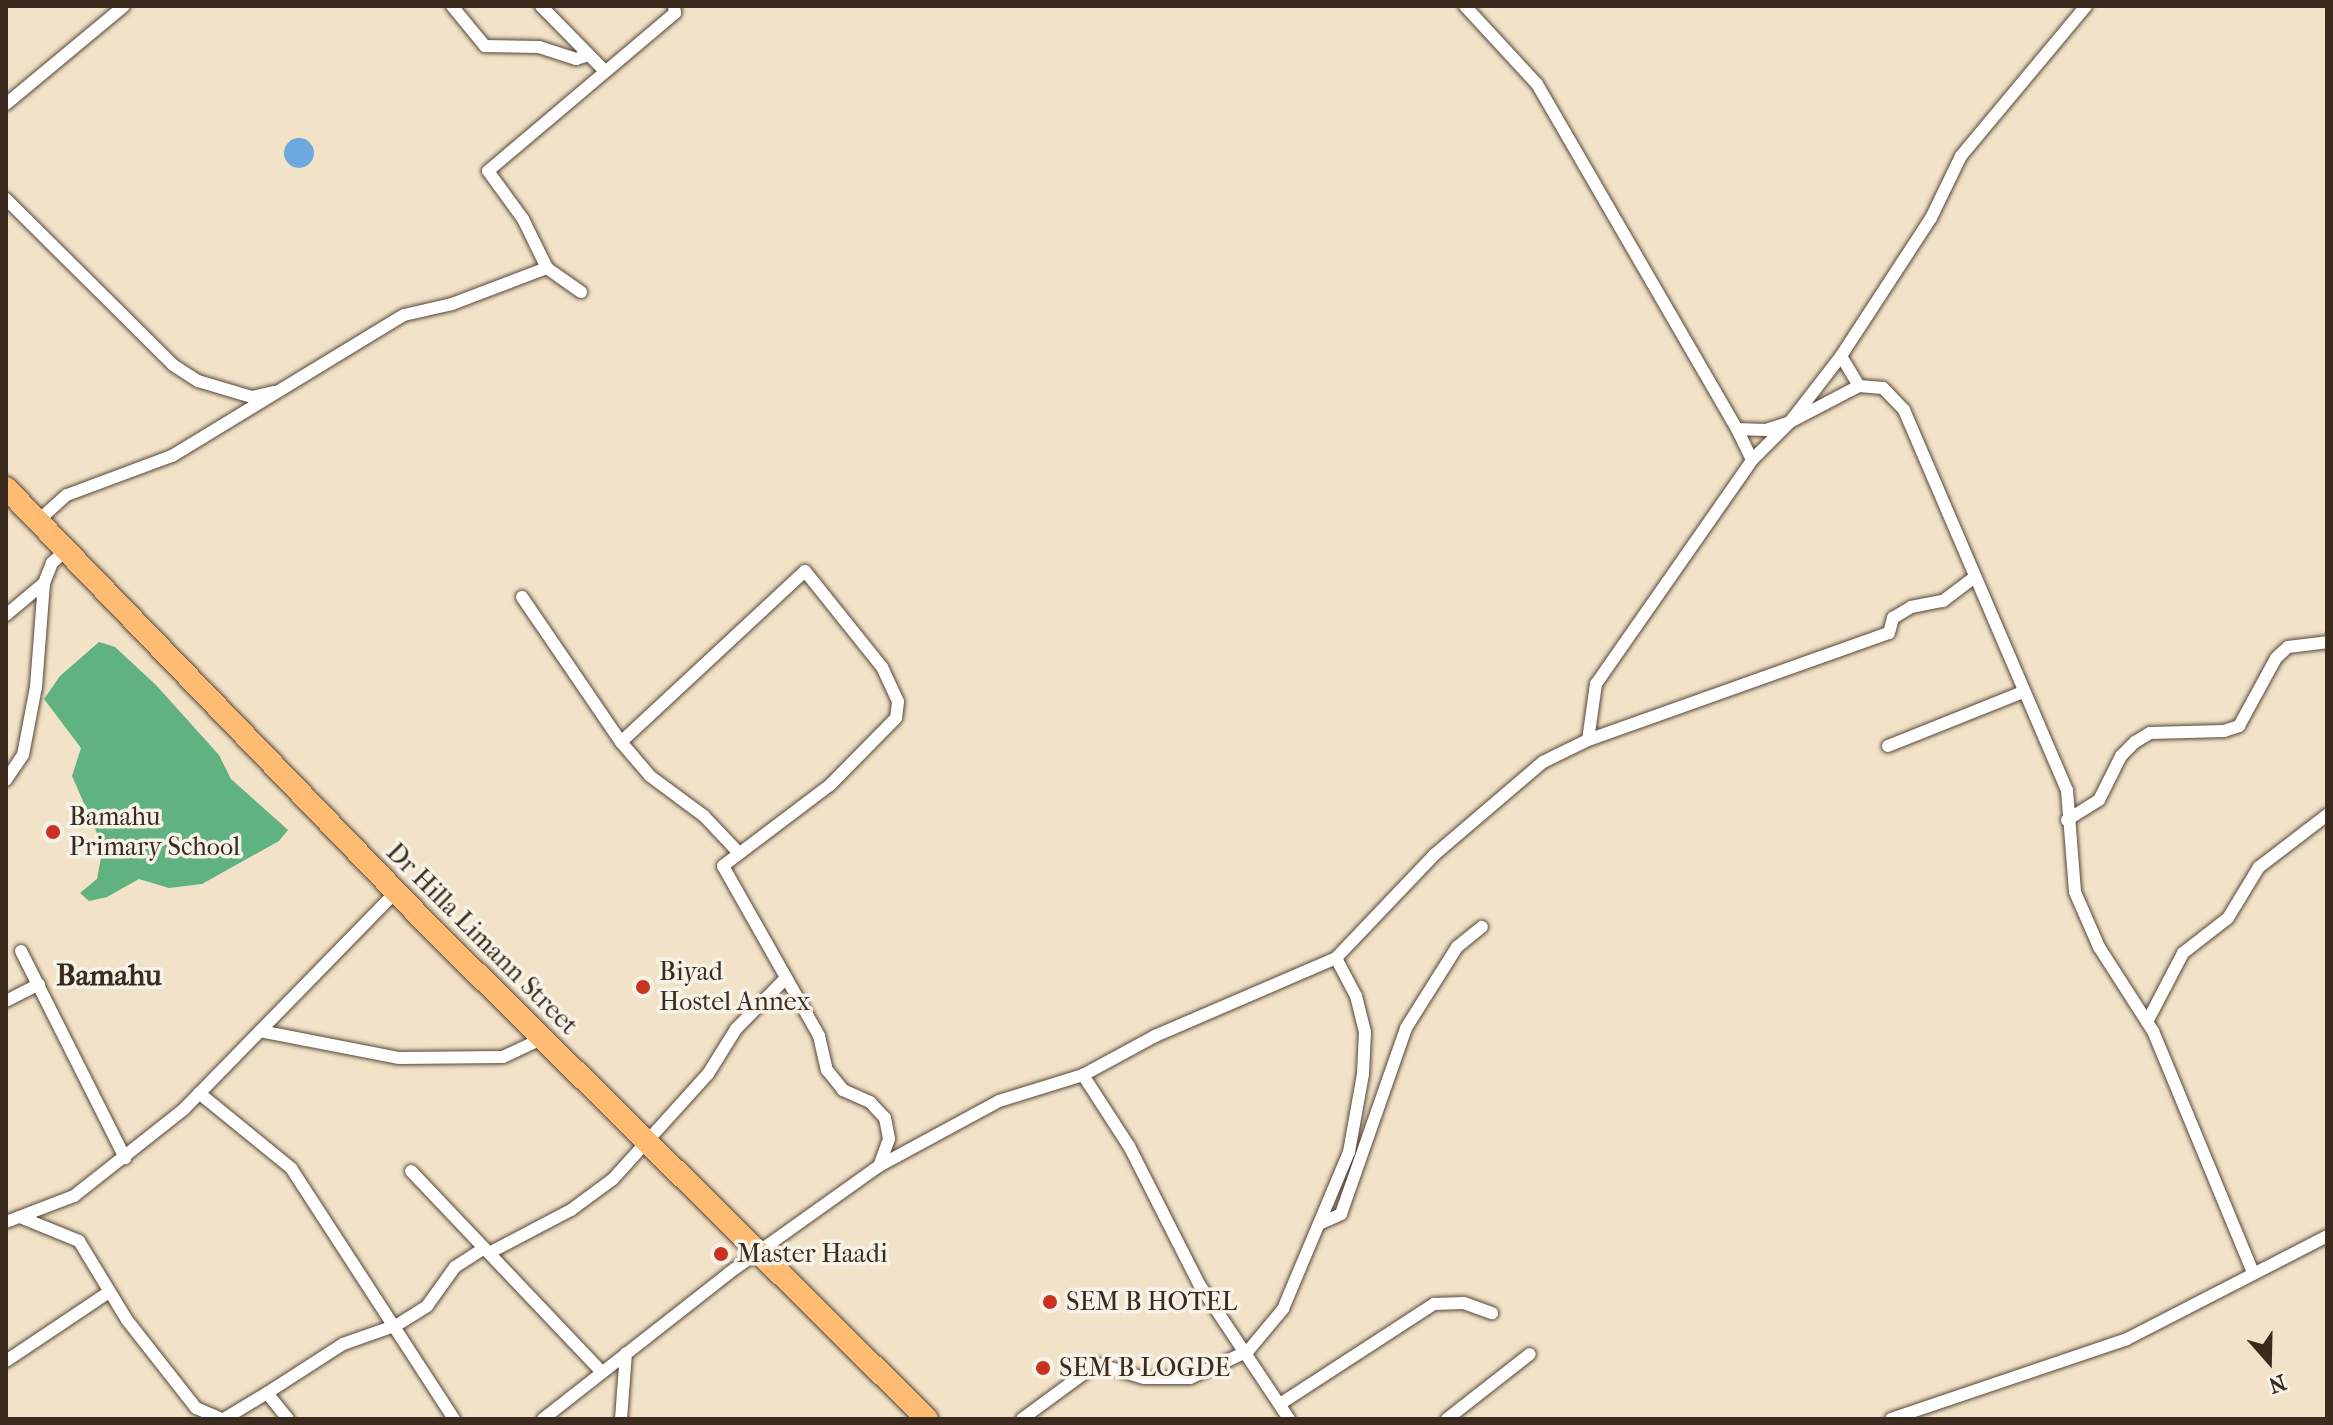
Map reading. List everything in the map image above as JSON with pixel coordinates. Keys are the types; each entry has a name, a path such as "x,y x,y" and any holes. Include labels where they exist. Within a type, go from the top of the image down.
{"highway":[{"name":"Dr Hilla Limann Street","path":"6,488 40,519 396,892 541,1039 927,1419"}],"street":[{"path":"6,104 124,6"},
{"path":"452,6 485,46 539,47 576,59 588,55"},
{"path":"541,6 604,70"},
{"path":"581,292 547,268 523,219 490,181 488,171 675,13 674,6"},
{"path":"1465,6 1537,84 1752,460"},
{"path":"1588,740 1596,684 1752,460 1790,422 1841,356 1931,218 1961,156 2086,6"},
{"path":"6,199 173,365 198,381 252,397 276,391 335,361 367,335 404,315 452,304 547,268"},
{"path":"1841,356 1859,386"},
{"path":"1737,429 1766,430 1790,422 1859,386 1883,388 1904,410 2067,790 2075,892 2099,947 2147,1022 2253,1272"},
{"path":"40,519 67,495 172,456 263,404 276,391"},
{"path":"6,780 23,755 29,728 44,583 52,563 68,548"},
{"path":"621,742 805,571 882,667 899,708 896,718 844,772 727,859 724,873 819,1036 827,1070 843,1090 870,1102 885,1118 889,1139 879,1166"},
{"path":"543,1419 758,1253 879,1166 999,1101 1083,1075 1155,1036 1336,958 1434,855 1543,762 1588,740 1889,633 1893,618 1911,607 1943,601 1975,577"},
{"path":"6,615 44,583"},
{"path":"522,597 621,742 650,776 704,816 738,852"},
{"path":"2067,820 2099,800 2121,756 2135,742 2150,733 2224,731 2239,726 2276,658 2288,647 2327,642"},
{"path":"1888,746 2023,692"},
{"path":"2147,1022 2183,953 2228,918 2259,867 2327,815"},
{"path":"6,1222 74,1196 125,1158 199,1093 396,892"},
{"path":"1319,1224 1341,1214 1406,1028 1457,947 1482,927"},
{"path":"21,951 125,1158"},
{"path":"1022,1419 1097,1364 1144,1378 1190,1378 1248,1351 1283,1309 1349,1152 1363,1074 1365,1032 1356,996 1336,958"},
{"path":"19,1217 79,1241 109,1292 196,1408 223,1419 353,1338 397,1325 427,1306 455,1267 571,1210 613,1179 708,1074 736,1029 786,978"},
{"path":"6,1001 39,984"},
{"path":"260,1031 399,1058 503,1057 541,1039"},
{"path":"1083,1075 1129,1146 1199,1284 1248,1351 1289,1419"},
{"path":"199,1093 291,1168 397,1325 454,1419"},
{"path":"411,1171 602,1372"},
{"path":"1891,1419 2127,1339 2327,1236"},
{"path":"6,1361 109,1292"},
{"path":"1280,1404 1434,1304 1464,1303 1492,1313"},
{"path":"621,1419 626,1353"},
{"path":"1447,1419 1530,1354"},
{"path":"267,1393 288,1419"}],"green space":[{"path":"99,642 115,647 156,685 219,755 231,779 288,830 279,841 202,884 169,888 139,879 107,897 89,901 80,893 97,879 103,847 72,776 81,748 44,699 60,676"}],"water":[{"path":"299,138 310,142 314,153 310,164 299,168 288,164 284,153 288,142"}],"place":[{"name":"Bamahu Primary School","path":"53,832"},
{"name":"Biyad Hostel Annex","path":"643,987"},
{"name":"Master Haadi","path":"721,1254"},
{"name":"SEM B HOTEL","path":"1050,1302"},
{"name":"SEM B LOGDE","path":"1043,1368"}],"district":[{"name":"Bamahu","path":"109,976"}]}
